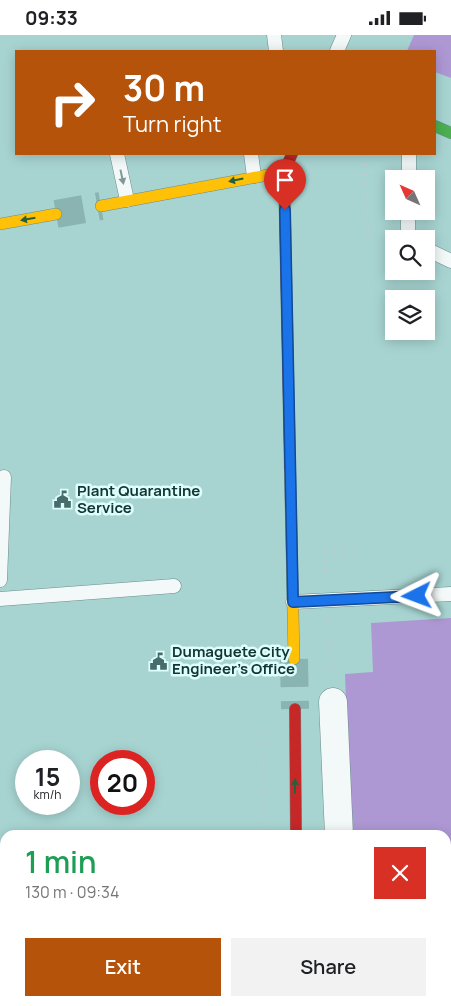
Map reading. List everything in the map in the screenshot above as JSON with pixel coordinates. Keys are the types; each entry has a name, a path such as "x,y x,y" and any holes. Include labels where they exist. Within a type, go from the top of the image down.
{"highway":[{"path":"436,126 451,133"},
{"path":"292,155 284,173 294,659"},
{"path":"101,206 254,176 284,173"},
{"path":"0,224 56,214"},
{"path":"295,709 296,830"}],"street":[{"path":"334,702 338,830"}],"lane":[{"path":"274,35 276,50"},
{"path":"337,50 344,35"},
{"path":"117,155 127,201"},
{"path":"251,155 254,176"},
{"path":"409,155 409,170"},
{"path":"435,253 451,261"},
{"path":"0,580 4,477"},
{"path":"0,599 174,586"},
{"path":"293,602 451,594"}],"path":[{"path":"365,155 368,243"},
{"path":"262,727 265,830"}],"shaded area":[{"path":"414,35 451,35 451,78 436,72 436,50 407,50"},
{"path":"451,618 451,830 351,830 345,674 373,672 371,623"}],"tunnel":[{"path":"56,214 101,206"},
{"path":"294,659 295,709"}],"traffic: fast":[{"path":"436,126 451,133"}],"traffic: slow":[{"path":"101,206 284,172"},
{"path":"0,224 56,214"},
{"path":"290,470 294,659"}],"traffic: jam":[{"path":"290,470 284,172 292,155"},
{"path":"295,709 296,830"}],"place":[{"name":"Plant Quarantine Service","path":"63,500"},
{"name":"Dumaguete City Engineer's Office","path":"158,661"}],"route":[{"path":"285,210 293,602 417,596"}]}
